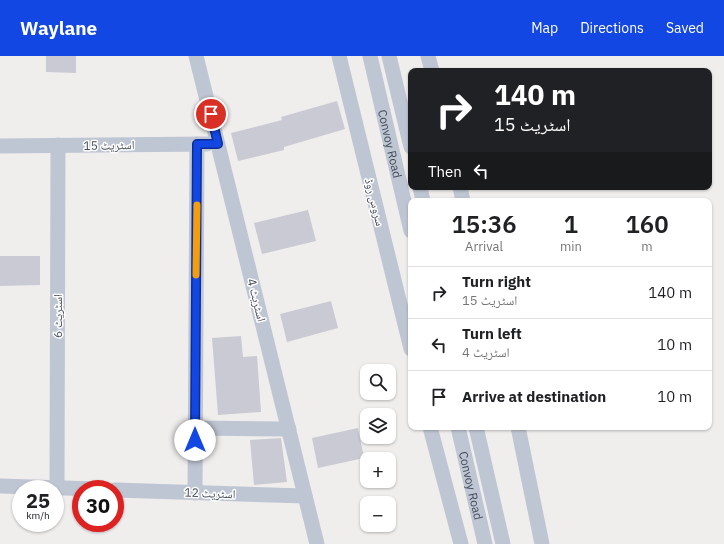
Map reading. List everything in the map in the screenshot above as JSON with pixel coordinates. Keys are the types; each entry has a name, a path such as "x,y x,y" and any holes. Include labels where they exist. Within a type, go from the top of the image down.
{"street":[{"name":"اسٹریٹ 4","path":"196,56 317,544"},
{"name":"سروس روڈ","path":"339,56 408,337"},
{"name":"Convoy Road","path":"370,56 408,218"},
{"name":"Convoy Road","path":"389,56 408,135"},
{"path":"428,56 431,68"},
{"path":"195,492 197,144"},
{"name":"اسٹریٹ 15","path":"0,146 218,144"},
{"name":"اسٹریٹ 6","path":"57,480 58,145"},
{"path":"195,428 289,429"},
{"path":"431,430 461,544"},
{"name":"Convoy Road","path":"459,430 485,544"},
{"name":"Convoy Road","path":"477,430 503,544"},
{"path":"519,430 542,544"},
{"path":"0,486 12,486"},
{"name":"اسٹریٹ 12","path":"124,490 305,496"}],"building":[{"path":"46,56 76,56 76,73 46,72"},
{"path":"337,101 345,129 284,147 284,150 238,161 231,133 282,120 281,117"},
{"path":"308,210 316,241 262,254 254,223"},
{"path":"0,256 40,256 40,285 0,286"},
{"path":"331,301 338,328 287,342 280,314"},
{"path":"241,336 243,357 257,356 261,412 218,415 212,338"},
{"path":"358,428 363,452 360,452 360,459 318,468 312,438"},
{"path":"281,438 287,482 254,485 250,440"}],"slow traffic":[{"path":"196,275 197,205"}],"route":[{"path":"195,440 197,144 218,144 211,114"}]}
